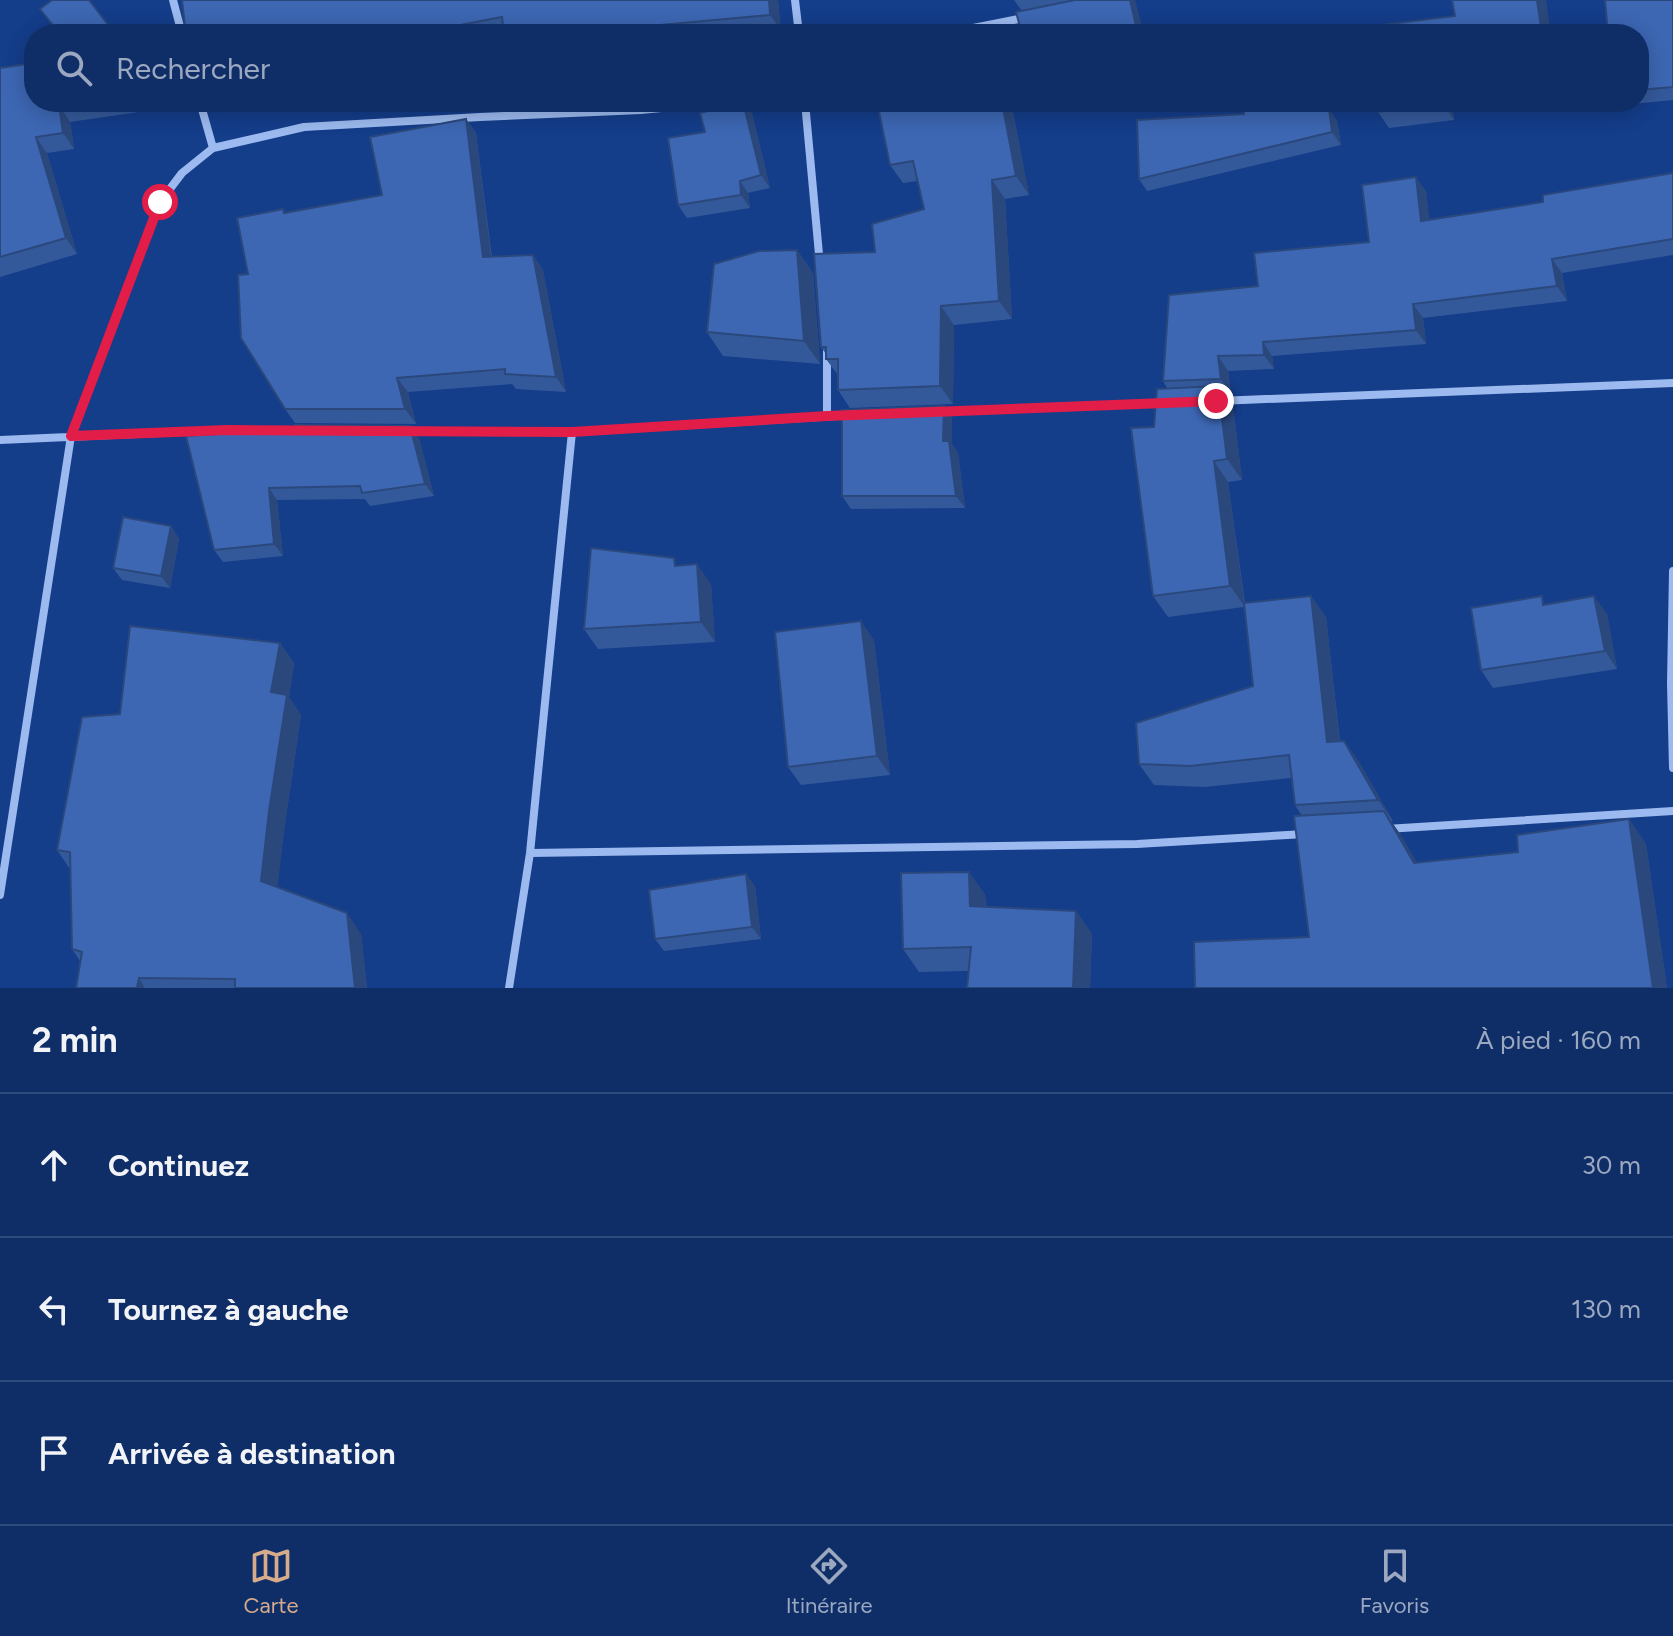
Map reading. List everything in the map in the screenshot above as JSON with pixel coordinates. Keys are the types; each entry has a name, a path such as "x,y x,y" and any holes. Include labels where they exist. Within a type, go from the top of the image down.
{"street":[{"path":"173,0 179,24"},
{"path":"795,0 798,24"},
{"path":"992,24 1032,16"},
{"path":"203,112 213,148"},
{"path":"0,895 71,436 160,202 182,173 213,148 304,127 595,112"},
{"path":"806,112 820,272"},
{"path":"826,334 827,416"},
{"path":"1201,401 1673,383"},
{"path":"936,412 1169,403"},
{"path":"400,431 572,432 858,415"},
{"path":"0,440 290,430"},
{"path":"509,988 530,853 572,432"},
{"path":"1673,571 1673,768"},
{"path":"1373,830 1673,811"},
{"path":"530,853 1137,844 1310,833"}],"building":[{"path":"52,0 89,0 107,24 52,24 40,9"},
{"path":"182,0 769,0 770,15 672,24 503,24 502,17 465,24 185,24"},
{"path":"1075,0 1130,0 1136,24 1019,24 1016,12"},
{"path":"1452,0 1537,0 1541,24 1390,24 1455,16"},
{"path":"1605,0 1673,0 1673,87 1649,89 1649,24 1607,24"},
{"path":"24,64 24,112 60,112 63,133 36,137 66,238 0,257 0,68"},
{"path":"745,112 761,175 740,181 741,195 678,205 668,138 705,132 700,113"},
{"path":"879,112 1004,112 1016,176 992,180 999,301 941,306 940,386 838,390 838,359 826,359 826,347 821,347 814,254 875,252 872,224 924,209 913,161 890,165"},
{"path":"1329,112 1332,132 1139,179 1137,120"},
{"path":"466,119 483,257 533,255 556,377 505,374 505,369 397,378 405,409 285,409 241,338 238,275 248,274 237,218 283,209 284,213 382,195 370,137"},
{"path":"1673,173 1673,239 1552,259 1557,286 1413,304 1416,330 1263,342 1264,355 1218,356 1221,379 1163,381 1169,295 1258,286 1254,253 1369,242 1362,185 1416,177 1421,221 1543,202 1543,195"},
{"path":"797,250 804,341 707,332 714,264 759,251"},
{"path":"1218,386 1227,459 1214,461 1230,586 1153,596 1131,428 1154,427 1157,389"},
{"path":"944,406 943,441 949,441 956,496 842,496 842,410"},
{"path":"295,425 410,426 425,484 362,493 360,486 269,488 274,544 214,550 186,436 297,429"},
{"path":"123,517 171,526 161,576 113,568"},
{"path":"591,548 674,558 675,566 697,564 701,622 584,629"},
{"path":"1311,596 1327,742 1344,741 1378,800 1295,805 1289,755 1190,766 1139,764 1136,723 1253,686 1244,603"},
{"path":"1542,596 1543,605 1594,596 1605,651 1481,670 1471,608"},
{"path":"861,621 877,756 788,767 775,632"},
{"path":"130,626 280,643 271,692 287,695 261,881 347,913 355,988 235,988 235,979 139,978 137,988 76,988 82,952 72,949 70,852 57,850 82,717 120,714"},
{"path":"1384,811 1414,863 1518,852 1517,835 1629,819 1653,988 1195,988 1194,942 1309,937 1294,816"},
{"path":"969,872 970,906 1076,911 1073,988 967,988 971,947 903,949 901,873"},
{"path":"746,874 752,927 655,939 649,890"}],"route":[{"path":"160,202 71,436 227,430 572,432 827,416 1216,401"}]}
